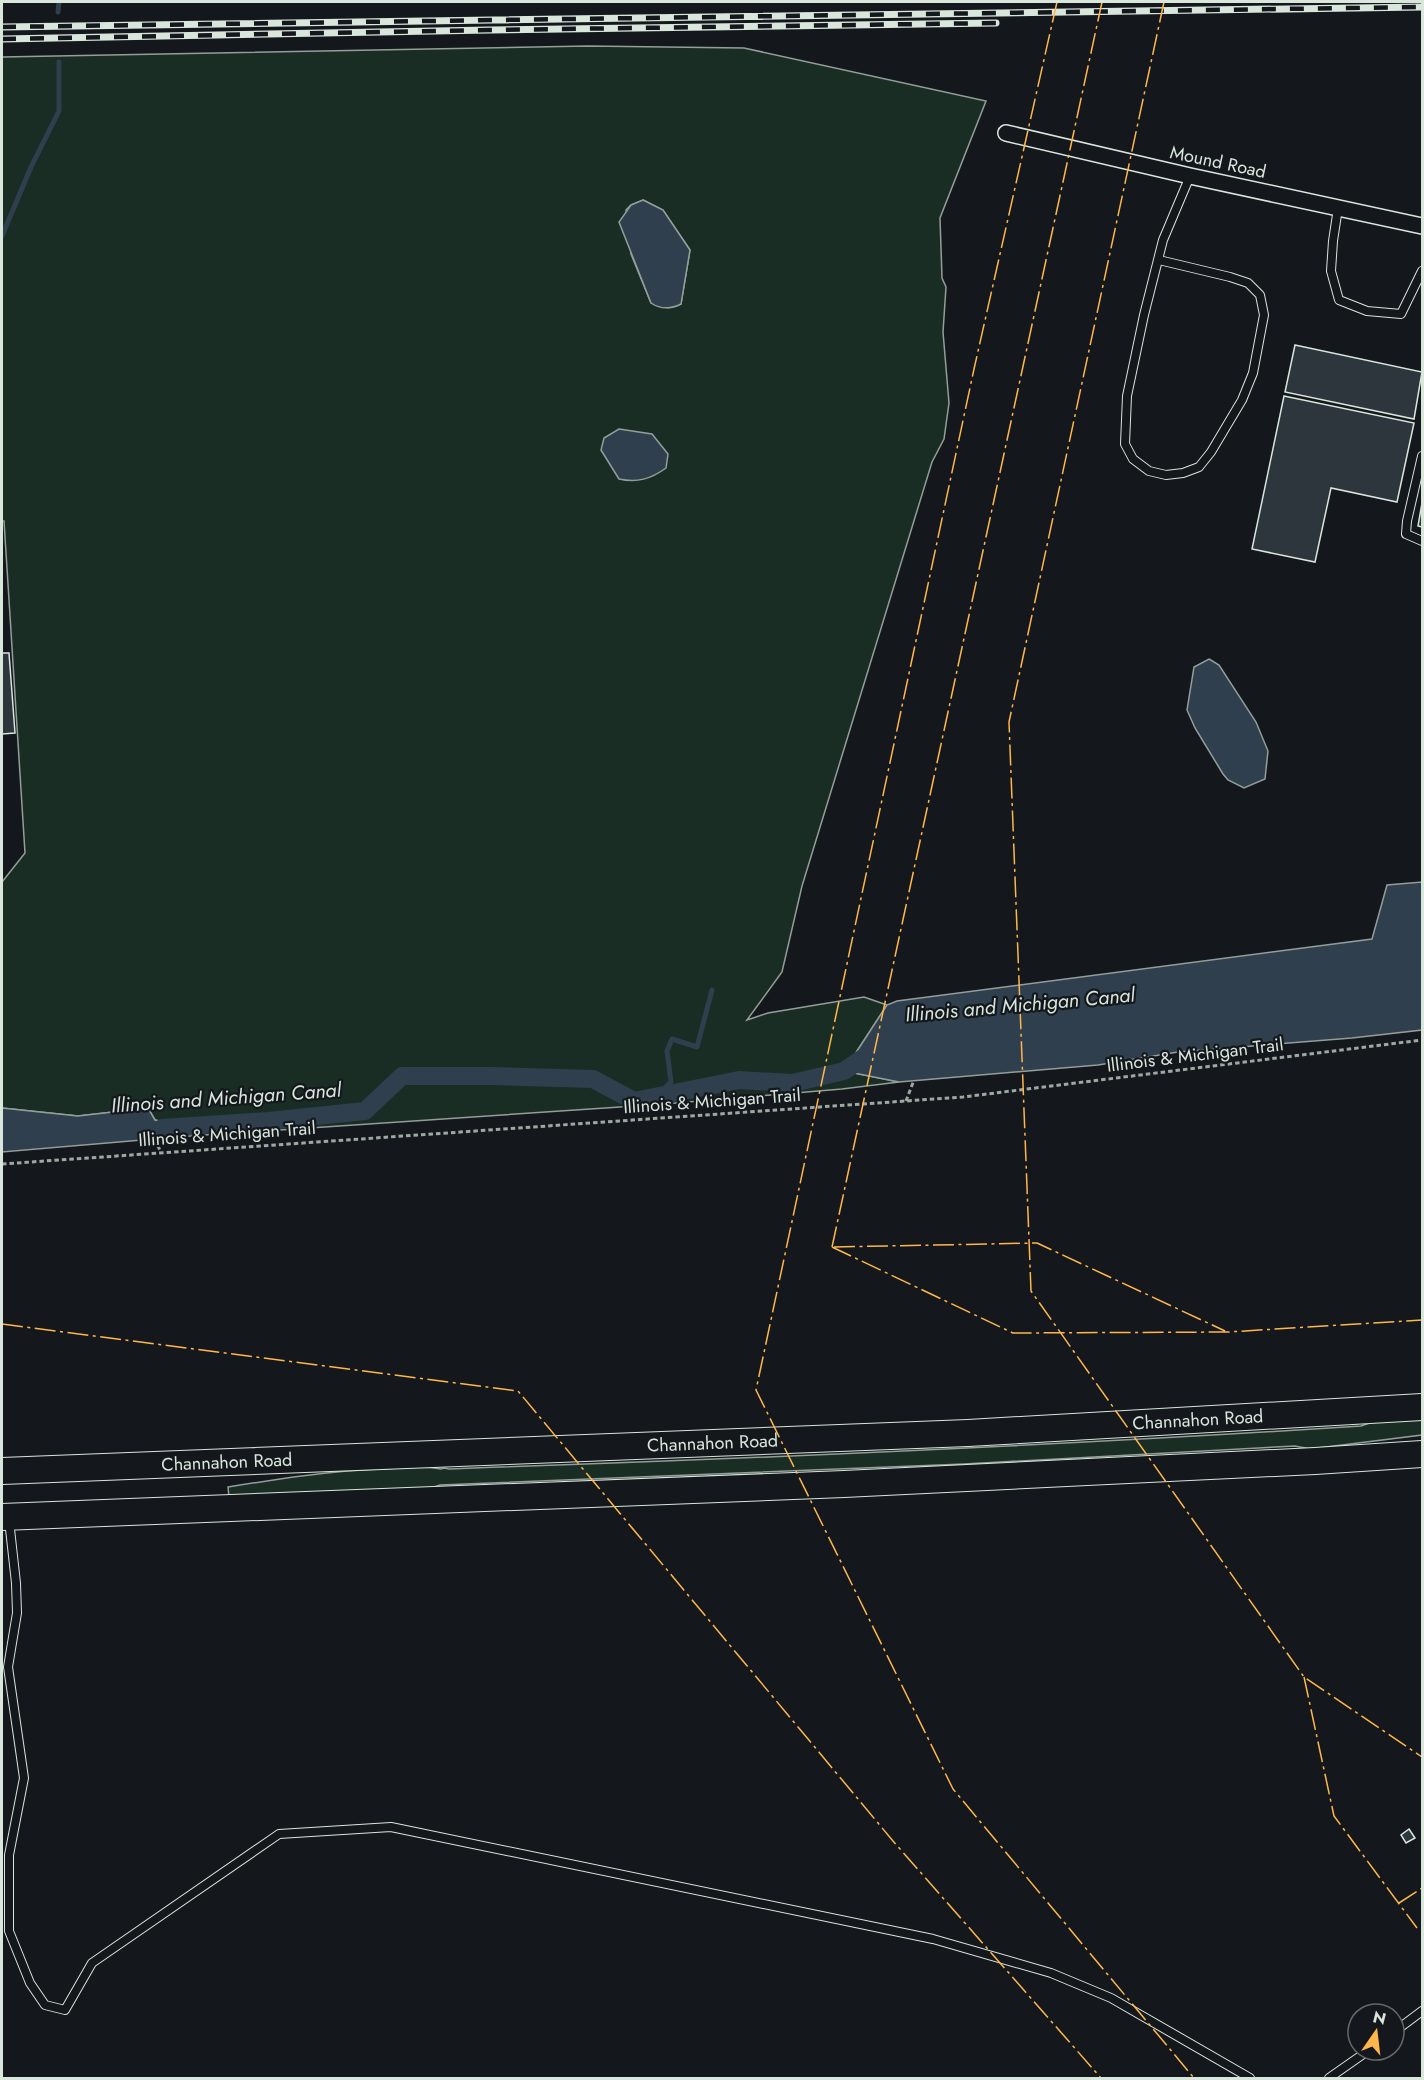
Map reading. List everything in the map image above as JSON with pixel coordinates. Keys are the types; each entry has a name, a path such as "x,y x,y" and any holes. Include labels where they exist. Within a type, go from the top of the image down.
{"main road":[{"name":"Channahon Road","path":"2,1471 968,1433 1422,1407"},
{"path":"5,1517 844,1484 1422,1454"}],"street":[{"name":"Mound Road","path":"1006,133 1190,176 1422,226"}],"lane":[{"path":"1159,260 1230,277 1248,284 1260,295 1264,315 1254,373 1242,400 1211,452 1199,467 1183,473 1166,475 1149,471 1133,459 1125,444 1128,396 1144,315 1163,240 1190,176"},
{"path":"1338,208 1331,271 1339,300 1366,310 1401,314 1422,271"},
{"path":"1422,456 1406,534 1422,541"},
{"path":"5,1517 16,1583 17,1613 8,1667 24,1778 9,1855 9,1931 30,1983 45,2004 64,2010 92,1962 279,1834 391,1827 933,1939 1040,1970 1111,1998 1250,2079"},
{"path":"1406,2023 1422,2011"},
{"path":"1329,2079 1352,2062"}],"path":[{"name":"Illinois & Michigan Trail","path":"2,1164 963,1097 1422,1040"},
{"path":"906,1101 914,1080"},
{"path":"154,1139 161,1152"}],"green space":[{"path":"588,46 744,48 986,101 940,218 942,278 946,287 943,332 949,403 944,439 932,462 802,886 782,972 747,1020 768,1013 864,997 887,1005 844,1071 899,1082 665,1104 161,1138 185,1127 155,1120 148,1108 78,1116 2,1108 2,882 25,853 4,521 2,521 2,57","holes":["643,200 663,210 690,250 681,304 670,307 651,303 631,254 626,210"]},
{"path":"1422,1419 1422,1435 1310,1449 1295,1446 964,1464 440,1485 428,1489 229,1497 228,1487 323,1473 362,1470 426,1467 449,1469 918,1450 1361,1426 1375,1421"}],"water":[{"path":"643,200 663,210 690,250 681,304 677,306 662,307 651,303 619,222 631,205"},
{"path":"619,429 652,434 668,454 666,468 644,479 632,481 619,479 601,450 604,438"},
{"path":"1209,659 1219,665 1256,722 1268,751 1265,779 1244,788 1228,780 1223,774 1195,728 1187,710 1194,667"},
{"path":"1422,882 1422,1030 1178,1052 1098,1065 899,1082 844,1071 887,1005 897,1001 1372,939 1387,885"},
{"path":"2,1108 78,1116 148,1108 155,1120 186,1127 154,1139 2,1152"}],"building":[{"path":"1295,345 1422,372 1414,419 1285,392"},
{"path":"1284,396 1414,423 1397,502 1331,488 1315,562 1252,549"},
{"path":"1422,503 1422,527 1418,526"},
{"path":"2,653 9,653 15,733 2,734"},
{"path":"1409,1829 1415,1838 1406,1843 1401,1835"}],"waterway":[{"path":"58,12 59,2"},
{"path":"2,236 31,167 59,111 59,62"},
{"path":"656,1096 671,1082 667,1051 672,1039 697,1047 712,990"},
{"name":"Illinois and Michigan Canal","path":"162,1128 268,1121 365,1111 402,1076 593,1079 634,1101 739,1080 793,1083 844,1071 863,1058"}],"railway":[{"path":"2,27 1422,7"},
{"path":"2,39 996,23"}],"power":[{"path":"1057,2 974,369 756,1390 953,1789 1194,2078"},
{"path":"832,1247 1102,2"},
{"path":"1164,2 1009,722 1031,1291 1304,1677 1422,1757"},
{"path":"834,1247 1037,1243 1225,1331"},
{"path":"832,1247 1013,1333 1228,1332 1422,1320"},
{"path":"2,1324 518,1391 893,1841 1101,2078"},
{"path":"1304,1677 1334,1816 1417,1928"},
{"path":"1399,1903 1422,1888"}]}
